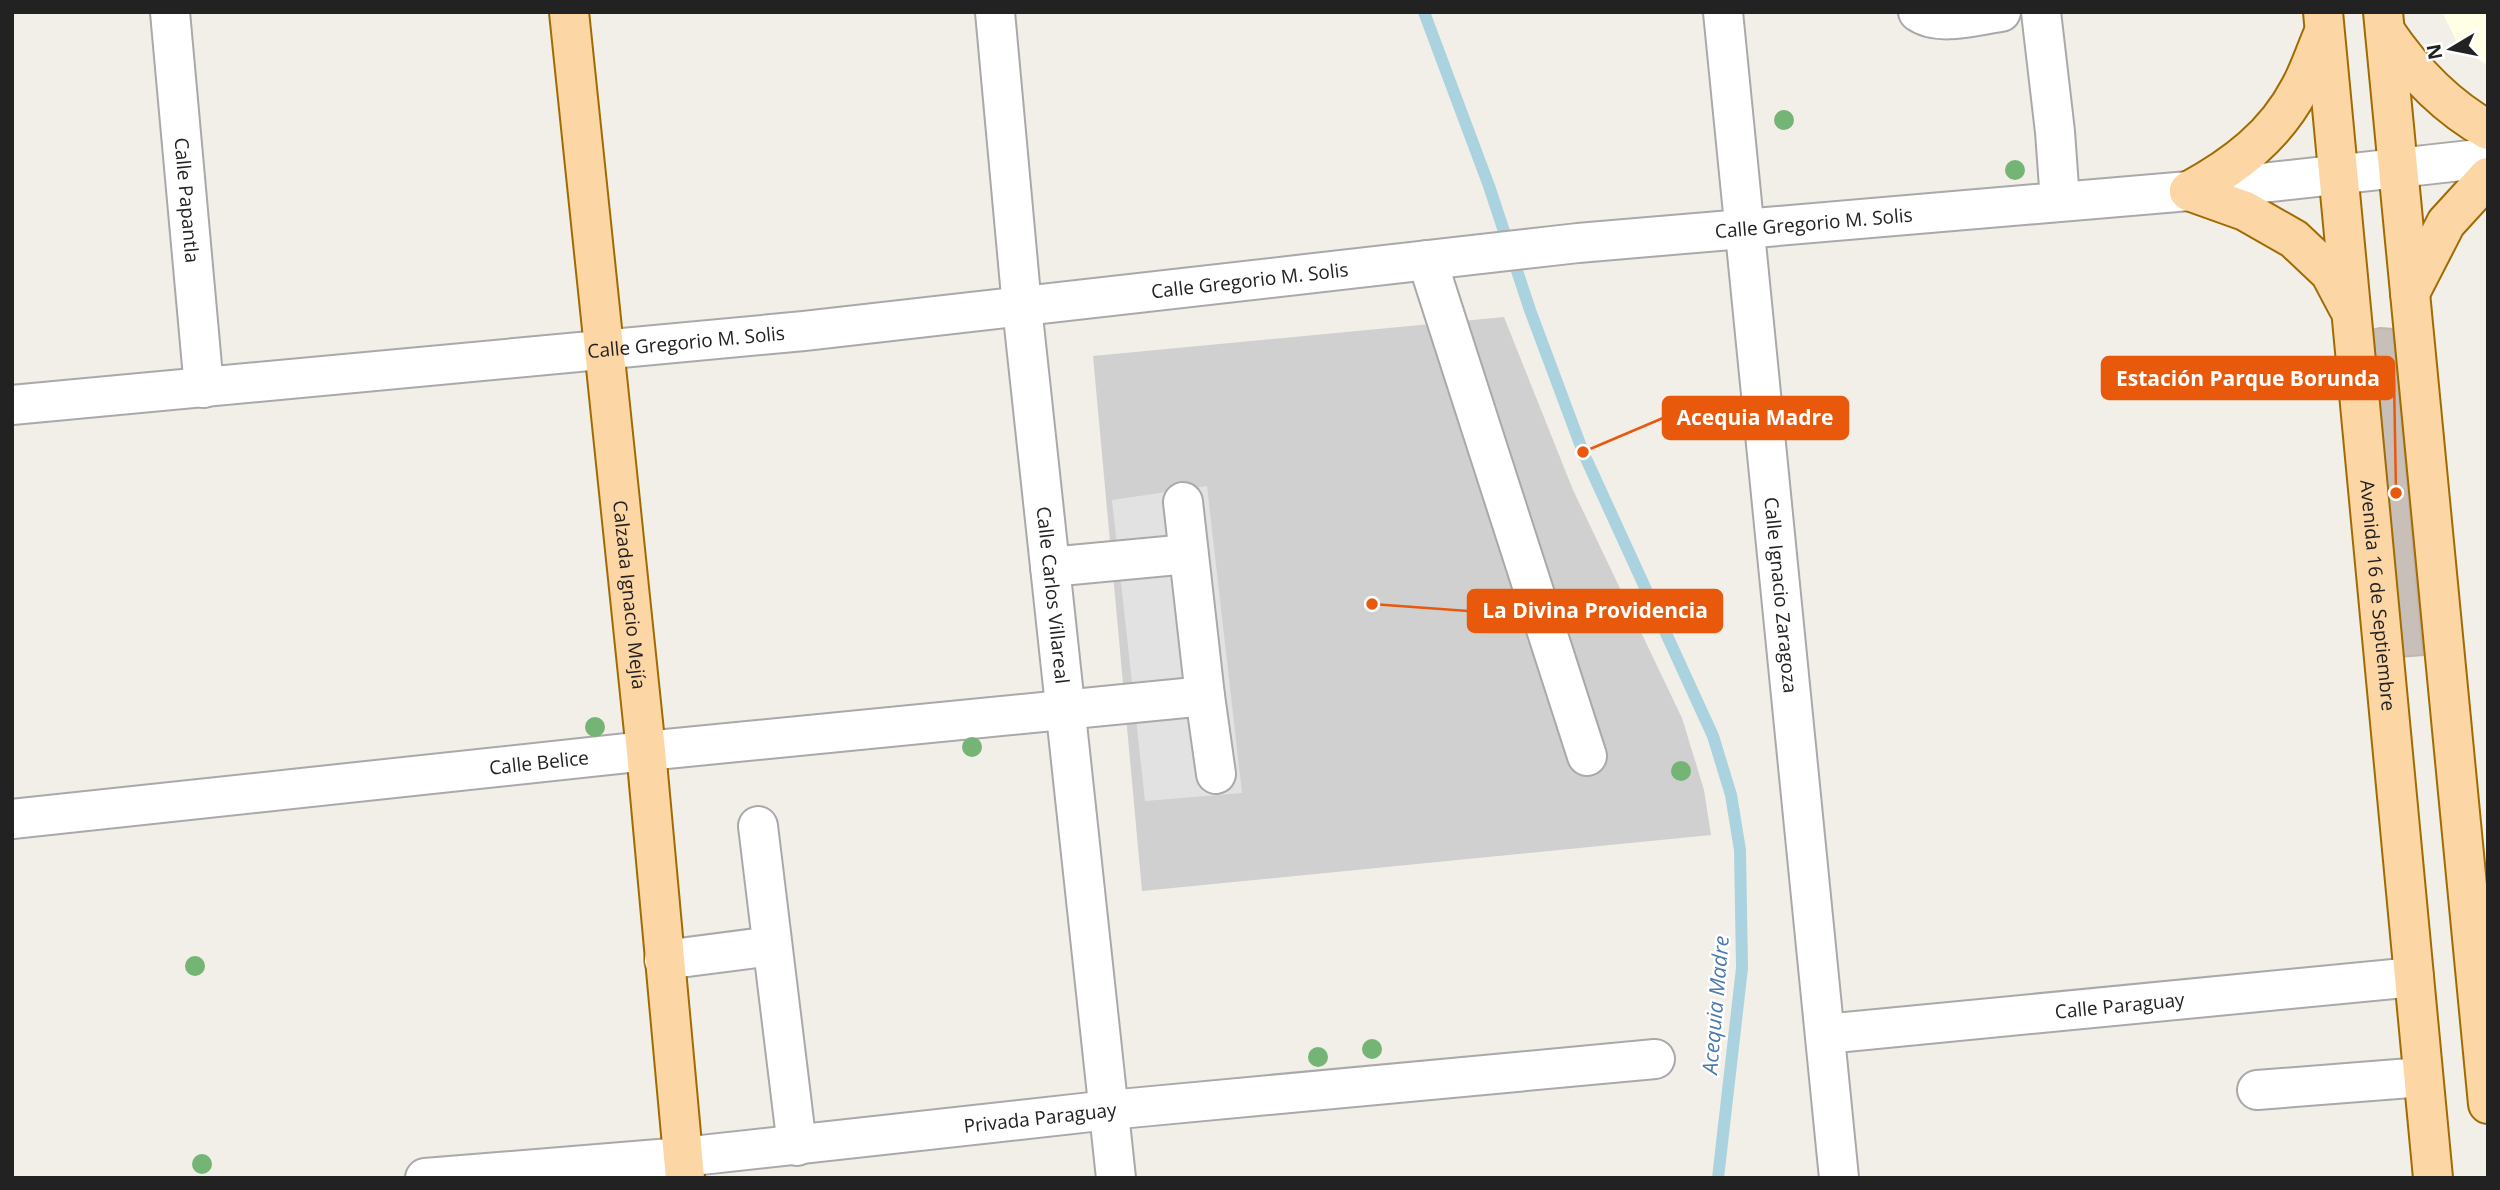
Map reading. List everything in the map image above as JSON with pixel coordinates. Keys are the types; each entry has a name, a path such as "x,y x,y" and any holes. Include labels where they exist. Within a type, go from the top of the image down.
{"main road":[{"name":"Calzada Ignacio Mejía","path":"569,12 646,751 684,1167"},
{"name":"Avenida 16 de Septiembre","path":"2324,21 2433,1178"},
{"path":"2189,191 2226,171 2255,147 2288,107 2300,88 2324,21"},
{"path":"2384,22 2405,61 2433,90 2488,130"},
{"path":"2384,22 2409,295 2481,970 2488,1104"},
{"path":"2409,295 2446,223 2488,177"},
{"path":"2189,191 2245,211 2294,239 2330,273 2353,317"}],"street":[{"name":"Calle Papantla","path":"170,12 204,388"},
{"name":"Calle Carlos Villareal","path":"995,12 1022,307 1116,1178"},
{"name":"Calle Ignacio Zaragoza","path":"1723,12 1839,1178"},
{"path":"1918,12 1931,18 1948,19 2001,12"},
{"path":"2041,12 2060,201"},
{"name":"Calle Gregorio M. Solis","path":"12,405 604,350 1022,307 1578,243 2189,191 2488,158"},
{"path":"1427,260 1587,756"},
{"path":"1183,502 1216,774"},
{"path":"1050,567 1188,554"},
{"name":"Calle Belice","path":"12,819 646,751 1205,696"},
{"path":"758,826 797,1146"},
{"path":"664,960 772,946"},
{"name":"Calle Paraguay","path":"1825,1034 2414,977"},
{"name":"Privada Paraguay","path":"425,1178 684,1167 797,1146 1109,1110 1655,1059"},
{"path":"2257,1090 2423,1077"}],"shaded area":[{"path":"2442,12 2488,12 2488,66 2459,46"},
{"path":"1504,317 1573,490 1682,718 1704,790 1711,835 1142,891 1093,356"},
{"path":"1207,486 1242,793 1145,801 1112,500"}],"building":[{"path":"2393,329 2423,655 2399,657 2367,331"}],"waterway":[{"name":"Acequia Madre","path":"1424,12 1583,452 1713,736 1731,795 1740,850 1742,968 1718,1178"}],"place":[{"name":"Acequia Madre","path":"1583,452"},
{"name":"Estación Parque Borunda","path":"2396,493"},
{"name":"La Divina Providencia","path":"1372,604"}]}
